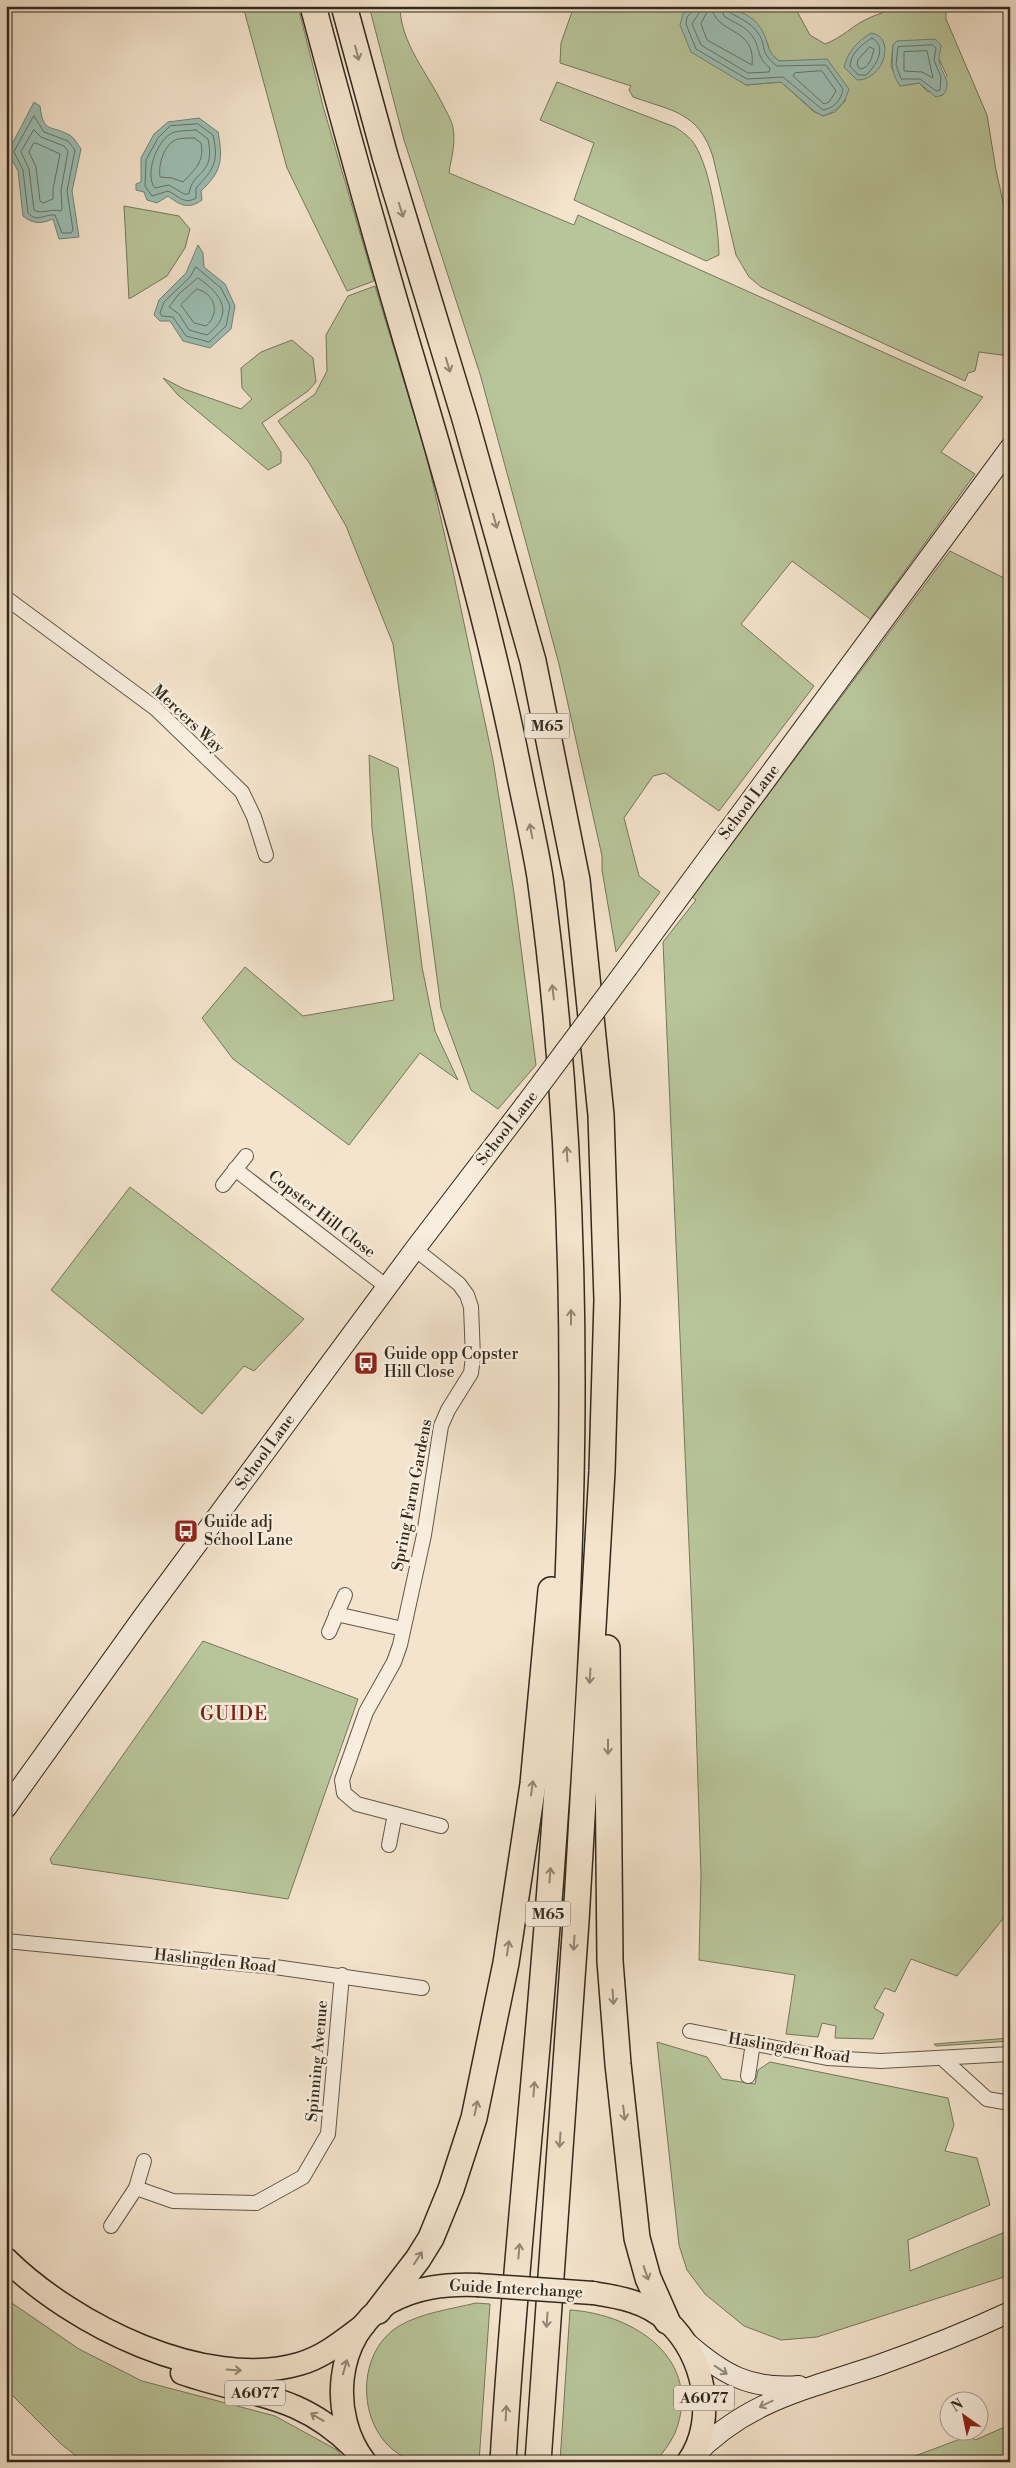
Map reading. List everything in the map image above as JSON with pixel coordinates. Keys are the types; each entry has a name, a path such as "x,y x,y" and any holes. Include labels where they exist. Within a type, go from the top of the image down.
{"highway":[{"name":"M65","path":"313,6 356,165 474,570 502,684 539,872 558,1027 566,1137 570,1244 571,1365 568,1551 559,1754 543,1982 503,2462"},
{"name":"M65","path":"344,6 384,156 465,419 531,652 577,880 601,1115 607,1300 602,1470 575,1930 538,2462"},
{"path":"371,2318 413,2266 431,2238 452,2189 474,2118 506,1963 533,1784 571,1365"},
{"path":"602,1470 607,1611 610,1960 617,2055 638,2238 648,2278 667,2321"},
{"name":"A6077","path":"6,2259 48,2294 95,2324 153,2350 203,2366 227,2370 267,2370 302,2363 331,2349 371,2318"},
{"name":"A6077","path":"6,2278 42,2308 112,2347 210,2383 264,2395 294,2405 325,2422 360,2455"},
{"name":"Guide Interchange","path":"371,2318 399,2298 435,2286 477,2285 593,2293 638,2303 667,2321 683,2340 700,2375 705,2401 698,2442 689,2461"},
{"name":"A6077","path":"360,2455 344,2420 341,2386 349,2354 371,2318"}],"main road":[{"name":"School Lane","path":"6,1808 143,1617 415,1249 628,967 1010,448"},
{"path":"689,2461 715,2436 744,2415 811,2385 897,2359 1010,2312"},
{"path":"683,2340 704,2358 732,2377 767,2386 811,2385"}],"street":[{"name":"Mercers Way","path":"6,598 155,708 242,792 254,817 266,855"},
{"path":"223,1185 246,1156"},
{"name":"Copster Hill Close","path":"235,1169 387,1287"},
{"name":"Spring Farm Gardens","path":"415,1249 454,1279 467,1295 471,1307 473,1357 471,1373 448,1410 441,1426 424,1534 397,1654 366,1712 342,1780 344,1793 353,1801 441,1826"},
{"path":"329,1632 345,1595"},
{"path":"336,1614 403,1629"},
{"path":"389,1845 395,1814"},
{"name":"Haslingden Road","path":"6,1941 275,1967 342,1975 422,1988"},
{"name":"Spinning Avenue","path":"136,2188 173,2201 256,2203 303,2177 328,2134 342,1975"},
{"name":"Haslingden Road","path":"690,2031 827,2058 881,2061 1010,2054"},
{"path":"748,2076 752,2043"},
{"path":"942,2058 987,2099 1010,2103"},
{"path":"111,2226 136,2188 144,2161"}],"green space":[{"path":"238,6 298,6 323,106 374,281 347,291 287,168 244,10"},
{"path":"369,6 400,6 401,20 410,46 438,95 452,125 454,145 449,173 574,225 578,215 983,397 941,452 975,474 870,619 792,561 741,624 814,686 719,811 665,773 653,776 624,818 639,876 660,892 616,952 602,870 602,856 559,664 480,374 404,140"},
{"path":"574,6 695,6 690,8 746,85 781,82 813,111 823,116 835,112 846,100 799,62 779,61 770,54 768,44 728,7 724,6 794,6 810,35 825,44 863,21 888,11 916,7 946,6 946,19 987,115 996,170 1010,234 1010,356 979,352 975,371 968,373 965,381 761,287 749,277 736,255 713,157 700,131 682,115 633,97 629,90 631,86 560,63 561,43","holes":["897,41 939,59 947,76 928,92 919,83 900,86 891,66 893,45"]},
{"path":"557,82 675,127 691,140 701,156 709,183 715,213 719,255 706,261 574,200 594,143 540,120"},
{"path":"124,206 179,216 190,229 185,248 167,276 129,299"},
{"path":"375,286 426,454 454,576 493,760 514,893 536,1065 498,1109 471,1090 441,1008 393,644 346,526 310,464 278,421 315,394 327,371 326,335 348,296"},
{"path":"292,340 313,358 316,382 308,391 262,423 281,452 281,463 268,470 178,395 163,378 184,389 241,409 252,399 242,388 241,368 261,352"},
{"path":"950,551 1010,581 1010,1910 957,1976 911,1959 895,1992 885,1988 874,2008 884,2014 873,2039 835,2038 836,2026 822,2023 818,2037 786,2034 795,1975 699,1960 701,1875 694,1661 663,942 696,900 692,897"},
{"path":"369,755 398,768 422,967 435,1031 458,1080 420,1053 349,1145 233,1059 202,1018 245,967 303,1016 394,1000 372,829"},
{"path":"130,1187 304,1319 254,1371 244,1366 202,1414 51,1290"},
{"path":"203,1641 358,1699 288,1899 52,1864 50,1859"},
{"path":"1010,2038 1010,2041 936,2046 934,2044"},
{"path":"657,2042 707,2057 722,2079 755,2084 758,2070 770,2062 948,2098 954,2125 945,2151 977,2158 990,2205 908,2240 910,2271 1010,2230 1010,2275 817,2337 781,2340 744,2326 705,2294 687,2270 679,2245"},
{"path":"6,2299 79,2349 142,2381 275,2416 337,2450 346,2462 84,2462 61,2444 6,2389"},
{"path":"476,2303 490,2304 479,2462 431,2463 404,2457 388,2446 377,2430 370,2412 367,2393 368,2373 374,2355 384,2339 399,2326 436,2312"},
{"path":"570,2310 594,2313 639,2331 658,2346 672,2363 680,2384 681,2407 675,2433 656,2462 560,2462"},
{"path":"1010,2422 1010,2462 899,2462 958,2440 988,2440 988,2434 1007,2426"}],"water":[{"path":"695,6 724,8 750,17 763,32 770,51 779,61 827,59 849,89 843,103 832,112 823,116 814,111 781,82 746,85 691,52 680,25 683,14"},
{"path":"871,33 879,36 883,42 885,49 884,58 875,73 867,78 857,80 844,67 854,47"},
{"path":"935,39 941,45 940,63 947,81 946,90 943,95 936,97 919,83 900,86 893,71 893,45 897,41"},
{"path":"34,102 40,106 41,115 46,125 71,136 81,149 72,191 79,237 59,239 53,219 37,222 30,221 23,216 18,171 8,152"},
{"path":"199,118 218,132 220,150 217,171 201,191 202,200 188,206 176,202 168,196 157,203 147,200 144,192 136,190 136,184 141,182 141,158 154,134 168,122"},
{"path":"198,245 203,253 204,267 225,284 235,306 231,329 210,348 183,341 170,321 160,321 154,315 159,300 186,273"}],"place":[{"name":"Guide opp Copster Hill Close","path":"366,1363"},
{"name":"Guide adj School Lane","path":"186,1531"}],"district":[{"name":"GUIDE","path":"234,1714"}]}
